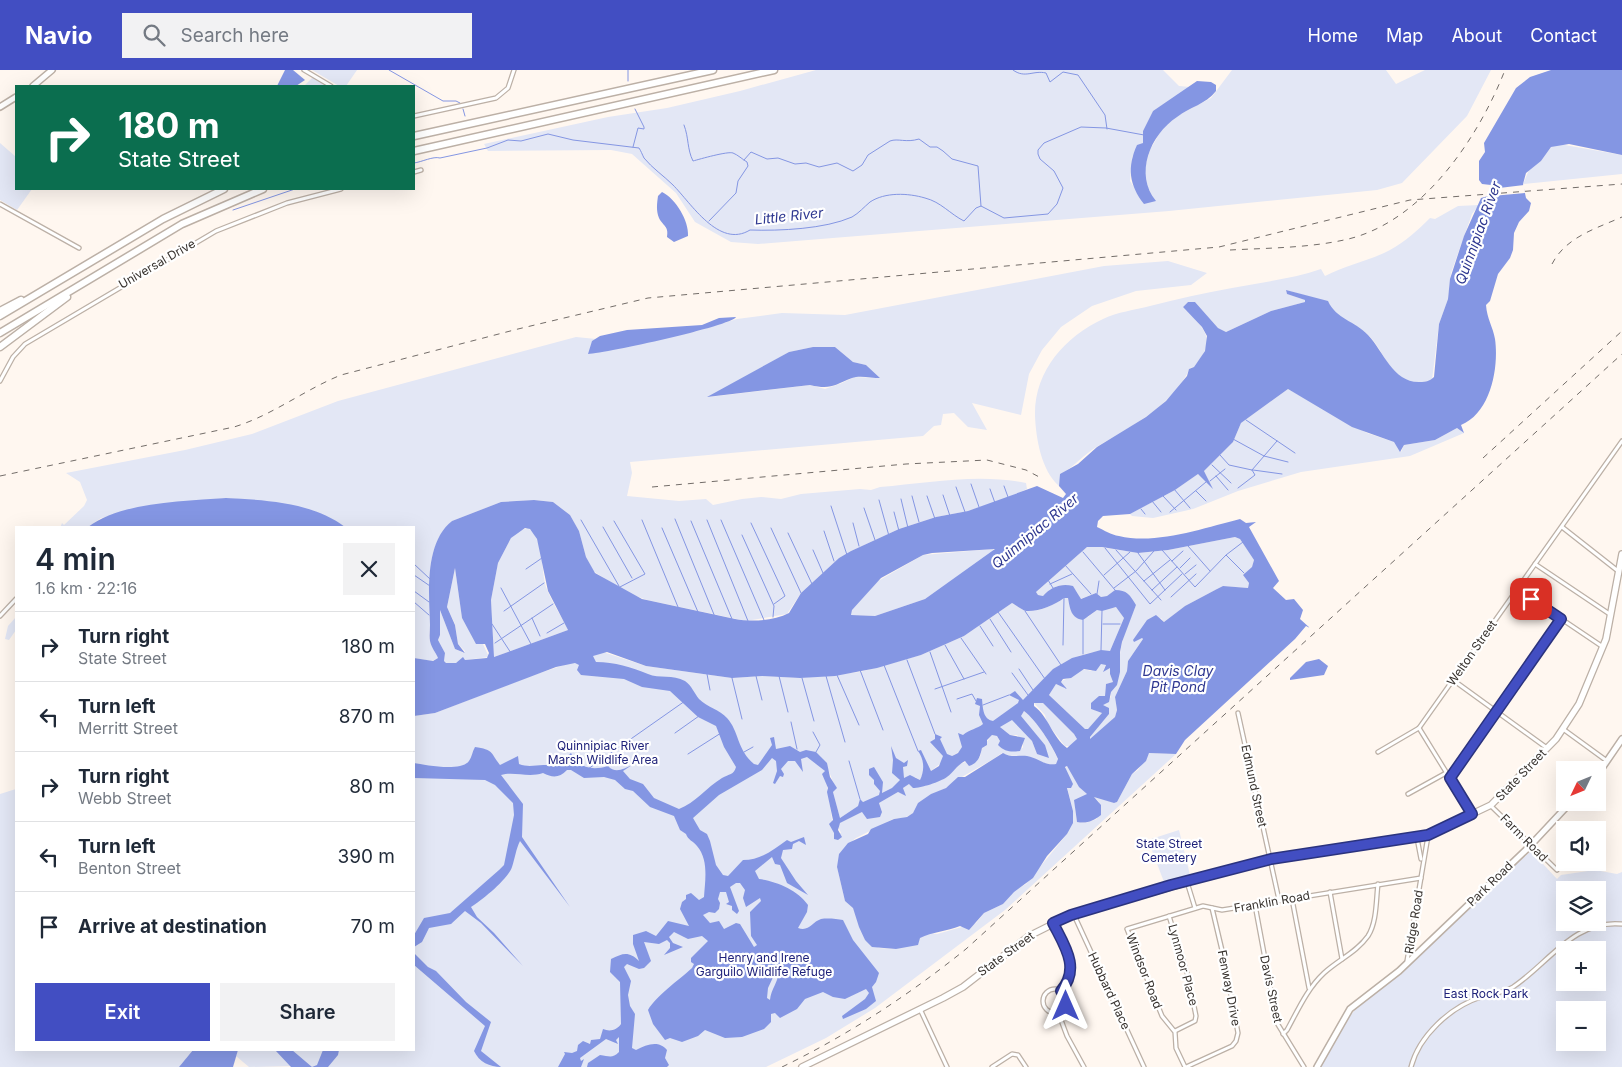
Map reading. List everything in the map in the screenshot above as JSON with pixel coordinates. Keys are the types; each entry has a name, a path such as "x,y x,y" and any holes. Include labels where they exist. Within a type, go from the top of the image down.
{"highway":[{"path":"415,136 713,70"},
{"path":"415,151 774,70"},
{"path":"0,316 163,219 222,190"},
{"path":"0,333 182,224 261,190"},
{"path":"0,347 64,300 72,290"},
{"path":"0,311 15,302 28,300"}],"main road":[{"path":"34,85 52,70"},
{"path":"0,107 15,99"},
{"name":"State Street","path":"802,1067 963,986 1030,936 1074,914 1186,881 1271,859 1417,838 1428,835 1491,805 1548,748 1563,729 1582,698 1604,647 1612,616 1622,554"},
{"path":"1607,761 1622,739"},
{"name":"Park Road","path":"1407,961 1531,844 1562,811"},
{"name":"Ridge Road","path":"1317,1067 1350,1009 1397,973 1407,961"}],"street":[{"path":"304,70 329,85"},
{"path":"415,116 496,98 508,88 514,70"},
{"path":"415,172 421,170"},
{"name":"Universal Drive","path":"0,381 13,357 25,344 189,245 228,225 257,214 287,203 338,190"},
{"path":"0,204 79,248"},
{"name":"Welton Street","path":"1378,752 1419,728 1622,441"},
{"path":"1562,527 1620,572"},
{"path":"1535,564 1612,616"},
{"path":"1516,589 1604,647"},
{"path":"0,616 15,600"},
{"path":"1450,778 1561,619"},
{"path":"1453,680 1548,748"},
{"name":"Edmund Street","path":"1238,713 1279,900"},
{"path":"1419,728 1472,814"},
{"path":"1563,729 1607,761"},
{"path":"1408,794 1446,772"},
{"name":"Farm Road","path":"1491,805 1556,869"},
{"name":"Ridge Road","path":"1407,961 1422,861 1428,835"},
{"name":"Ridge Road","path":"1417,838 1422,861"},
{"name":"Franklin Road","path":"1127,928 1206,906 1222,910 1420,878"},
{"path":"1186,881 1195,908"},
{"path":"1282,1034 1287,1030 1309,988 1342,958 1360,947 1369,935 1373,924 1378,884"},
{"path":"1330,892 1342,958"},
{"path":"1292,899 1309,988"},
{"name":"Davis Street","path":"1255,905 1275,1014 1282,1034 1304,1067"},
{"name":"Fenway Drive","path":"1185,1067 1232,1046 1236,1041 1238,1033 1225,963 1212,908"},
{"name":"Hubbard Place","path":"1074,914 1144,1067"},
{"name":"Lynmoor Place","path":"1169,916 1188,976 1196,1016 1195,1021 1175,1032"},
{"path":"1053,923 1070,963 1070,975 1061,991"},
{"path":"1411,1067 1416,1051 1425,1038 1455,1010 1478,998 1512,987 1574,936 1600,926 1622,924"},
{"name":"Windsor Road","path":"1127,928 1162,1016 1175,1032 1176,1048 1185,1067"},
{"path":"1050,990 1061,991 1066,996 1067,1003 1064,1009 1058,1012 1047,1010 1044,999 1050,990"},
{"path":"920,1009 947,1067"},
{"path":"1058,1012 1067,1036 1084,1067"},
{"path":"992,1067 1012,1054 1018,1055 1026,1067"}],"green space":[{"path":"312,70 357,70 347,85 337,85"},
{"path":"816,70 1163,70 1179,86 1190,87 1153,111 1143,131 1143,143 1132,157 1130,181 1134,187 1154,199 1148,188 1144,170 1150,150 1162,129 1177,116 1211,98 1232,70 1386,70 1396,84 1425,70 1491,70 1467,116 1402,183 1377,190 1169,211 758,244 731,242 695,222 676,193 632,154 611,150 488,151 484,144 608,117 667,108 740,91"},
{"path":"313,77 325,85 305,85"},
{"path":"0,143 15,156 15,190 31,190 17,210 0,200"},
{"path":"1559,144 1622,155 1622,174 1523,184 1529,170 1541,161 1551,147"},
{"path":"1479,205 1472,214 1451,273 1448,299 1439,324 1432,380 1415,382 1405,380 1399,376 1389,365 1371,338 1335,312 1328,302 1286,290 1287,294 1305,300 1305,302 1271,311 1226,332 1218,328 1195,302 1188,302 1183,307 1201,327 1207,344 1194,367 1190,368 1183,381 1162,404 1138,422 1093,449 1061,474 1059,486 1053,479 1044,463 1038,444 1035,416 1036,400 1040,384 1054,357 1076,335 1089,326 1120,313 1201,294 1288,278 1321,269 1325,276 1390,250 1411,236 1430,218 1435,219 1458,206"},
{"path":"1168,261 1207,273 1191,285 1136,291 1092,306 1061,327 1042,350 1029,374 1021,415 972,403 987,430 968,427 954,413 943,414 941,425 934,426 923,436 630,462 632,473 627,496 679,501 706,499 713,505 761,497 781,499 801,494 860,489 871,490 880,487 953,480 990,479 1026,483 1027,489 1000,501 968,511 936,517 899,529 851,551 839,558 801,593 787,614 746,621 647,600 628,593 593,571 586,557 579,531 570,515 553,502 534,500 501,502 452,521 443,531 437,543 432,556 429,585 429,639 438,658 432,661 415,658 415,526 343,526 315,511 263,501 226,498 153,505 101,518 89,526 61,526 84,506 87,500 80,482 66,473 185,450 252,434 338,401 576,337 596,339 592,341 656,339 694,332 737,319 782,313 845,315 1104,266","holes":["813,347 835,347 853,362 866,365 880,378 854,377 825,389 810,385 709,397 789,352"]},
{"path":"1288,389 1367,433 1394,442 1401,452 1404,445 1435,440 1457,428 1464,433 1410,456 1301,472 1238,491 1193,509 1153,518 1132,516 1130,514 1175,490 1198,474 1212,487 1204,471 1233,442 1241,423"},
{"path":"528,528 537,539 546,587 568,630 494,657 491,600 498,563 511,538 518,531"},
{"path":"1235,537 1240,539 1254,560 1252,568 1243,575 1249,583 1248,588 1223,586 1185,606 1164,622 1161,618 1142,638 1128,661 1127,671 1115,697 1117,710 1115,717 1090,740 1090,737 1109,714 1107,707 1102,705 1111,697 1111,692 1117,679 1122,643 1136,605 1115,590 1107,596 1101,597 1096,593 1080,599 1073,588 1064,585 1053,588 1043,596 1038,595 1036,592 1087,547 1101,547 1138,553 1168,550"},
{"path":"993,549 994,551 925,599 875,616 851,615 852,609 878,581 923,555"},
{"path":"455,568 462,618 477,644 482,642 489,657 446,663 444,661 445,653 438,640 440,633 440,610 455,649 464,653 465,651 458,644 455,624 447,607"},
{"path":"1064,598 1068,598 1070,607 1088,617 1097,610 1117,607 1124,618 1110,651 1088,653 1067,661 1051,671 1032,691 1037,703 1043,703 1077,739 1071,746 1065,746 1047,723 1045,715 1034,703 1012,719 1032,741 1037,754 1045,745 1020,716 1024,711 1029,715 1052,747 1058,760 1056,764 1048,764 1024,756 1002,753 945,788 930,795 911,814 904,818 893,819 853,840 837,867 845,901 853,907 865,940 879,948 896,949 929,933 937,934 976,923 984,913 1003,904 1014,891 1026,884 1067,834 1073,811 1067,787 1071,788 1065,769 1067,766 1079,786 1087,794 1075,808 1077,822 1085,823 1097,819 1099,802 1094,797 1096,796 1114,803 1117,802 1132,774 1138,770 1149,753 1176,754 1005,910 875,1008 826,1038 766,1067 301,1067 286,1051 415,1051 415,716 435,713 528,677 603,652 646,666 732,678 762,676 800,678 860,672 921,655 964,636 1012,603 1026,611 1046,608","holes":["1000,727 1010,735 1017,735 1023,742 1023,748 1000,741 997,736 992,735 982,748 980,757 960,764 947,777 933,783 909,784 903,788 905,795 898,792 879,803 882,812 862,812 840,823 838,826 841,833 834,833 825,772 819,755 827,767 836,788 833,792 840,818 858,806 860,800 862,802 877,799 915,777 920,780 923,774 930,769 931,771 942,762"]},
{"path":"15,618 15,631 9,640 5,639 8,626"},
{"path":"1101,664 1106,664 1103,671 1110,667 1113,682 1106,684 1105,696 1091,709 1102,713 1088,729 1085,729 1049,695 1056,684 1066,688 1062,681 1081,670 1091,671"},
{"path":"15,789 15,1051 192,1051 179,1067 0,1067 0,794"},
{"name":"State Street Cemetery","path":"1179,830 1190,875 1164,882 1148,840"},
{"name":"East Rock Park","path":"1531,851 1557,879 1561,875 1588,871 1617,874 1622,872 1622,1067 1321,1067 1343,1024 1355,1010 1399,975 1461,914"},
{"path":"238,1051 276,1051 292,1066 249,1067 236,1056"}],"water":[{"path":"285,70 293,70 305,80 298,85 278,85"},
{"path":"1551,70 1622,70 1622,155 1569,144 1551,147 1541,161 1526,173 1523,184 1526,198 1531,203 1529,211 1519,222 1514,233 1513,250 1510,258 1498,274 1490,301 1486,305 1495,339 1496,363 1491,388 1480,410 1461,425 1464,433 1457,428 1435,440 1404,445 1400,452 1394,442 1352,427 1288,389 1241,423 1233,442 1204,471 1213,489 1198,474 1175,490 1130,514 1103,516 1098,521 1097,527 1113,535 1133,538 1164,537 1196,531 1240,519 1246,523 1256,522 1249,527 1279,581 1273,588 1286,600 1294,599 1303,610 1300,619 1310,628 1306,626 1295,639 1185,740 1176,754 1149,753 1146,761 1132,774 1117,802 1114,803 1094,797 1101,805 1101,815 1095,819 1081,823 1077,822 1074,800 1087,794 1079,787 1067,766 1065,767 1073,784 1071,788 1067,788 1073,811 1073,823 1067,834 1047,856 1033,878 1014,892 1003,904 984,913 969,930 960,926 929,934 920,938 918,945 896,949 872,947 865,940 853,908 845,901 837,867 839,854 848,843 868,834 871,829 894,819 907,817 913,813 918,803 931,794 946,788 958,777 965,777 1003,753 1012,756 1027,756 1048,764 1056,764 1058,759 1048,740 1024,711 1021,716 1045,745 1049,758 1037,754 1032,741 1012,720 1000,727 1010,735 1025,738 1020,751 1003,749 998,745 1000,741 997,736 992,735 987,740 987,745 982,748 975,763 969,766 965,761 940,781 913,788 909,784 903,788 906,796 898,792 879,803 882,812 880,817 867,819 862,812 840,823 838,830 842,837 838,840 834,839 834,833 829,824 833,820 827,792 828,788 822,774 825,771 807,757 801,759 803,772 795,761 788,761 781,769 784,774 783,777 780,776 775,784 773,783 777,771 776,761 772,758 762,770 719,795 693,818 700,830 707,834 716,865 723,875 728,876 743,860 756,858 772,851 787,840 791,842 804,837 806,845 799,841 793,844 792,849 783,850 781,858 808,895 787,883 780,865 775,864 772,857 755,871 759,879 786,887 799,895 808,905 807,912 798,928 808,928 821,919 843,920 853,940 879,973 872,987 876,1001 866,1009 843,1019 842,1016 865,999 869,993 866,989 845,999 833,997 823,992 805,999 797,1009 780,1018 775,1013 771,1014 771,1022 764,1029 742,1037 725,1038 705,1030 698,1036 682,1042 670,1038 665,1040 653,1024 648,1010 662,994 692,968 694,964 691,962 691,958 708,941 702,936 688,939 674,932 669,937 673,943 683,947 664,955 670,948 670,943 667,940 659,944 644,942 651,961 644,968 639,969 627,964 624,967 631,981 628,995 630,1006 635,1014 632,1048 636,1050 644,1046 660,1045 667,1050 665,1058 669,1065 667,1067 587,1067 588,1063 600,1055 612,1056 617,1054 619,1052 619,1037 616,1040 618,1044 606,1039 580,1058 581,1061 584,1059 581,1067 558,1067 565,1054 564,1052 572,1053 577,1051 578,1045 583,1041 590,1044 591,1040 600,1039 603,1029 613,1030 621,1024 620,982 610,972 611,959 619,955 629,954 639,961 633,944 633,935 646,931 656,936 668,921 689,926 680,909 682,902 686,899 686,895 691,893 699,900 704,897 705,878 705,864 701,852 686,834 680,830 674,816 650,807 633,791 625,789 615,780 604,777 584,778 571,770 556,776 543,773 501,775 523,804 522,837 570,907 520,841 510,872 494,889 471,907 477,917 523,966 481,923 465,911 451,924 429,928 422,942 415,946 415,933 424,918 450,913 504,865 514,815 513,803 495,785 485,780 415,778 415,763 443,767 459,766 469,761 475,747 489,751 500,765 518,756 519,764 554,767 571,753 582,765 591,768 608,766 617,770 632,765 623,771 630,779 643,784 654,798 679,809 690,803 722,778 733,773 736,767 724,747 716,726 698,717 670,691 642,687 624,679 581,675 577,670 579,665 575,663 556,667 435,713 415,716 415,658 433,661 438,658 430,641 429,584 432,555 443,531 452,521 501,502 534,500 553,502 570,515 579,531 586,557 595,573 642,599 735,619 755,621 770,619 789,613 801,593 839,558 899,529 936,517 968,511 1037,486 1063,498 1066,494 1059,486 1060,474 1078,464 1097,447 1146,417 1166,401 1187,376 1189,369 1194,367 1205,351 1207,336 1202,327 1183,307 1188,302 1195,302 1218,328 1226,332 1271,311 1305,302 1305,300 1287,294 1286,290 1328,301 1336,312 1368,335 1396,372 1411,381 1429,380 1434,377 1439,324 1448,299 1450,279 1464,236 1481,198 1492,195 1491,185 1482,184 1479,180 1479,161 1485,152 1484,143 1516,88 1530,77","holes":["525,528 530,529 537,539 548,591 568,630 494,657 491,600 498,563 511,538","1235,537 1240,539 1254,560 1252,567 1243,575 1249,583 1248,588 1223,586 1185,606 1164,622 1156,615 1147,620 1133,640 1134,642 1143,639 1128,661 1127,671 1115,697 1117,710 1115,717 1090,739 1109,714 1109,708 1103,705 1109,702 1111,692 1117,685 1122,642 1136,605 1128,594 1119,590 1115,590 1107,596 1101,597 1096,593 1081,599 1073,586 1069,585 1056,586 1043,596 1038,595 1036,592 1087,547 1102,547 1138,553 1168,550","995,549 925,599 875,616 851,615 852,610 881,578 923,555","455,568 462,618 476,644 485,644 489,653 487,658 465,660 463,657 456,663 446,663 444,661 445,653 438,640 440,635 440,610 455,649 465,653 458,644 455,625 447,607","1064,598 1068,598 1070,609 1074,615 1083,620 1097,610 1102,611 1116,607 1124,618 1110,651 1101,650 1072,658 1053,669 1023,700 1015,691 1009,695 1019,700 1018,703 993,721 985,716 982,699 977,698 975,704 980,706 979,715 983,724 963,735 958,733 962,747 958,753 952,756 947,754 940,739 942,737 935,734 935,739 930,742 943,756 939,766 931,771 921,750 918,751 923,765 920,780 910,775 904,778 903,767 907,766 908,760 904,763 896,758 891,746 892,773 900,780 892,788 882,793 883,782 874,767 869,769 869,775 880,791 879,795 863,802 860,799 858,806 840,818 833,792 837,788 830,777 827,763 816,752 806,750 800,752 790,746 776,749 774,737 770,738 772,745 758,765 754,764 744,753 727,718 699,699 685,681 652,675 616,664 596,662 593,656 607,652 646,666 732,678 835,676 877,668 921,655 964,636 1012,603 1026,611 1031,611 1046,608","1101,664 1106,665 1103,672 1110,668 1113,682 1106,684 1105,696 1099,696 1091,703 1091,709 1102,713 1088,729 1085,729 1049,695 1056,684 1067,689 1061,682 1063,679 1071,678 1084,669 1096,671","1034,703 1043,703 1077,739 1067,748 1034,706","736,883 740,883 745,890 743,898 746,907 760,898 761,901 750,912 751,936 757,945 754,947 740,924 736,923 724,929 719,921 710,923 703,915 709,912 715,913 719,909 720,903 718,899 720,892 726,892 729,902 726,904 732,906 732,910 737,914 739,911 730,887","775,962 779,972 770,1000 767,998 768,988 776,971"]},
{"path":"1197,81 1211,82 1216,85 1216,91 1208,99 1177,117 1159,134 1148,156 1146,167 1146,179 1149,190 1156,201 1144,204 1135,190 1131,176 1134,153 1137,145 1143,143 1143,131 1153,111"},
{"path":"662,192 677,205 684,217 688,230 688,236 674,242 667,237 666,228 658,215 658,196"},
{"path":"736,317 729,321 692,332 588,354 592,341 600,336 627,330 702,325 719,318"},
{"path":"813,347 835,347 853,362 866,365 880,378 858,377 828,387 810,385 707,397 789,352"},
{"path":"226,498 273,501 318,512 343,526 90,526 118,512 173,502"},
{"path":"1319,659 1328,666 1324,675 1290,680 1306,662"},
{"path":"415,954 428,967 436,971 466,1002 491,1022 481,1051 501,1067 485,1063 474,1051 485,1026 415,966"},
{"path":"192,1051 238,1051 233,1067 179,1067"},
{"path":"276,1051 293,1051 312,1067 291,1067"},
{"path":"323,1051 339,1051 338,1055 328,1067 312,1067 317,1065"}],"pier":[{"path":"1524,185 1525,193 1492,196 1491,189"}],"waterway":[{"name":"Little River","path":"389,70 443,101 456,101 460,103"},
{"path":"628,70 628,81"},
{"path":"1013,70 1021,74 1046,73 1050,82 1063,72 1078,75 1105,115 1107,129"},
{"name":"Little River","path":"463,109 465,116"},
{"path":"633,147 638,128 644,129 635,109"},
{"path":"684,125 693,161 733,153 747,162 748,166 738,181 736,193 709,221"},
{"name":"Little River","path":"415,163 487,148 508,140 521,141 548,134 573,140 639,148 647,162 673,185 707,221 727,234 739,234 750,230 816,227 841,221 852,217 876,199 897,194 918,196 931,200 964,221 976,208 981,206 1004,218 1048,214 1057,204 1063,188 1054,171 1040,159 1038,150 1044,143 1081,127 1106,128 1144,135"},
{"path":"744,160 751,152 767,159 778,158 795,164 806,163 819,167 837,163 853,171 862,165 868,155 890,141 919,139 930,147 937,147 952,159 978,166 981,206"},
{"path":"233,210 292,190"},
{"path":"1246,420 1295,453"},
{"path":"1233,439 1264,456 1288,462"},
{"path":"1252,470 1277,441"},
{"path":"1220,455 1229,465 1252,470 1255,475 1238,488"},
{"path":"1212,465 1231,483"},
{"path":"1210,481 1225,469"},
{"path":"1253,470 1282,474"},
{"path":"1216,476 1228,490"},
{"path":"1170,512 1206,482"},
{"path":"971,484 979,507"},
{"path":"1004,486 1008,497"},
{"path":"956,487 965,512"},
{"path":"990,489 995,503"},
{"path":"1174,489 1190,508"},
{"path":"1196,491 1206,501"},
{"path":"943,495 950,516"},
{"path":"912,496 919,522"},
{"path":"927,496 935,519"},
{"path":"1163,496 1176,510"},
{"path":"901,499 908,528"},
{"path":"879,500 889,536"},
{"path":"1152,501 1161,512"},
{"path":"831,506 847,555"},
{"path":"864,508 875,540"},
{"path":"1141,509 1145,514"},
{"path":"894,512 899,531"},
{"path":"675,519 715,617"},
{"path":"581,520 619,586"},
{"path":"642,520 678,607"},
{"path":"707,520 748,621"},
{"path":"721,520 764,620"},
{"path":"614,521 645,574 618,588"},
{"path":"691,521 732,619"},
{"path":"751,523 785,596 774,604"},
{"path":"853,523 859,546"},
{"path":"603,527 632,578"},
{"path":"662,528 698,612"},
{"path":"771,528 801,593"},
{"path":"824,531 834,561"},
{"path":"788,533 812,584"},
{"path":"742,535 774,606 773,617"},
{"path":"1226,555 1243,542"},
{"path":"1188,546 1210,571"},
{"path":"1105,548 1150,604 1182,574"},
{"path":"813,550 823,573"},
{"path":"1116,550 1161,600"},
{"path":"1162,550 1195,587 1226,555 1244,573"},
{"path":"1114,588 1136,571 1154,551"},
{"path":"1172,561 1183,551"},
{"path":"1083,552 1115,590"},
{"path":"1104,575 1130,552"},
{"path":"1138,553 1165,590"},
{"path":"526,569 542,558"},
{"path":"1180,568 1190,558"},
{"path":"1144,581 1170,560"},
{"path":"415,565 430,579"},
{"path":"1065,565 1091,594"},
{"path":"1185,574 1196,565"},
{"path":"1152,590 1177,567"},
{"path":"1050,584 1072,574"},
{"path":"1171,597 1196,574"},
{"path":"415,576 430,586"},
{"path":"1048,580 1053,588"},
{"path":"1097,594 1099,581"},
{"path":"504,611 544,583"},
{"path":"501,588 531,644"},
{"path":"415,592 429,602"},
{"path":"1063,645 1064,598"},
{"path":"415,603 429,615"},
{"path":"495,643 553,604"},
{"path":"1025,611 1061,665"},
{"path":"1101,650 1102,611"},
{"path":"998,612 1045,679"},
{"path":"532,618 540,636"},
{"path":"990,619 1011,652"},
{"path":"1083,620 1083,654"},
{"path":"547,633 564,623"},
{"path":"492,624 511,653"},
{"path":"1103,624 1120,624"},
{"path":"980,626 993,646"},
{"path":"961,638 986,674"},
{"path":"945,645 964,679"},
{"path":"930,652 951,712"},
{"path":"907,660 935,734"},
{"path":"884,665 918,751"},
{"path":"1019,669 1033,690"},
{"path":"860,670 883,730"},
{"path":"935,689 984,672"},
{"path":"1012,673 1028,695"},
{"path":"707,674 710,690"},
{"path":"837,675 859,725"},
{"path":"756,676 762,700"},
{"path":"779,676 788,712"},
{"path":"826,676 845,742"},
{"path":"732,678 742,719"},
{"path":"802,678 814,721"},
{"path":"957,699 972,694 976,701"},
{"path":"983,705 1009,695"},
{"path":"588,769 685,701"},
{"path":"675,733 699,716"},
{"path":"791,722 797,749"},
{"path":"813,732 820,745 816,752"},
{"path":"688,754 721,733"},
{"path":"744,752 753,747"},
{"path":"849,761 860,799"}],"railway":[{"path":"1230,250 1330,243 1372,231 1398,216 1422,197 1443,175 1462,150 1479,123 1505,70"},
{"path":"0,476 234,427 262,416 341,375 518,329 648,298 1219,247 1410,200 1622,184"},
{"path":"1552,264 1573,240 1622,217"},
{"path":"1483,458 1622,331"},
{"path":"782,1067 854,1028 900,998 966,949 1622,354"},
{"path":"652,487 906,464 987,460 1026,470 1043,479"}],"route":[{"path":"1066,1006 1067,999 1061,991 1070,975 1069,955 1053,923 1071,915 1171,885 1271,859 1332,848 1428,835 1472,814 1450,778 1561,619 1531,599"}],"water label":[{"name":"Quinnipiac River","path":"1478,233"},
{"name":"Quinnipiac River","path":"1035,531"},
{"name":"Davis Clay Pit Pond","path":"1178,680"}],"park label":[{"name":"Quinnipiac River Marsh Wildlife Area","path":"603,753"},
{"name":"Henry and Irene Garguilo Wildlife Refuge","path":"764,965"}]}
